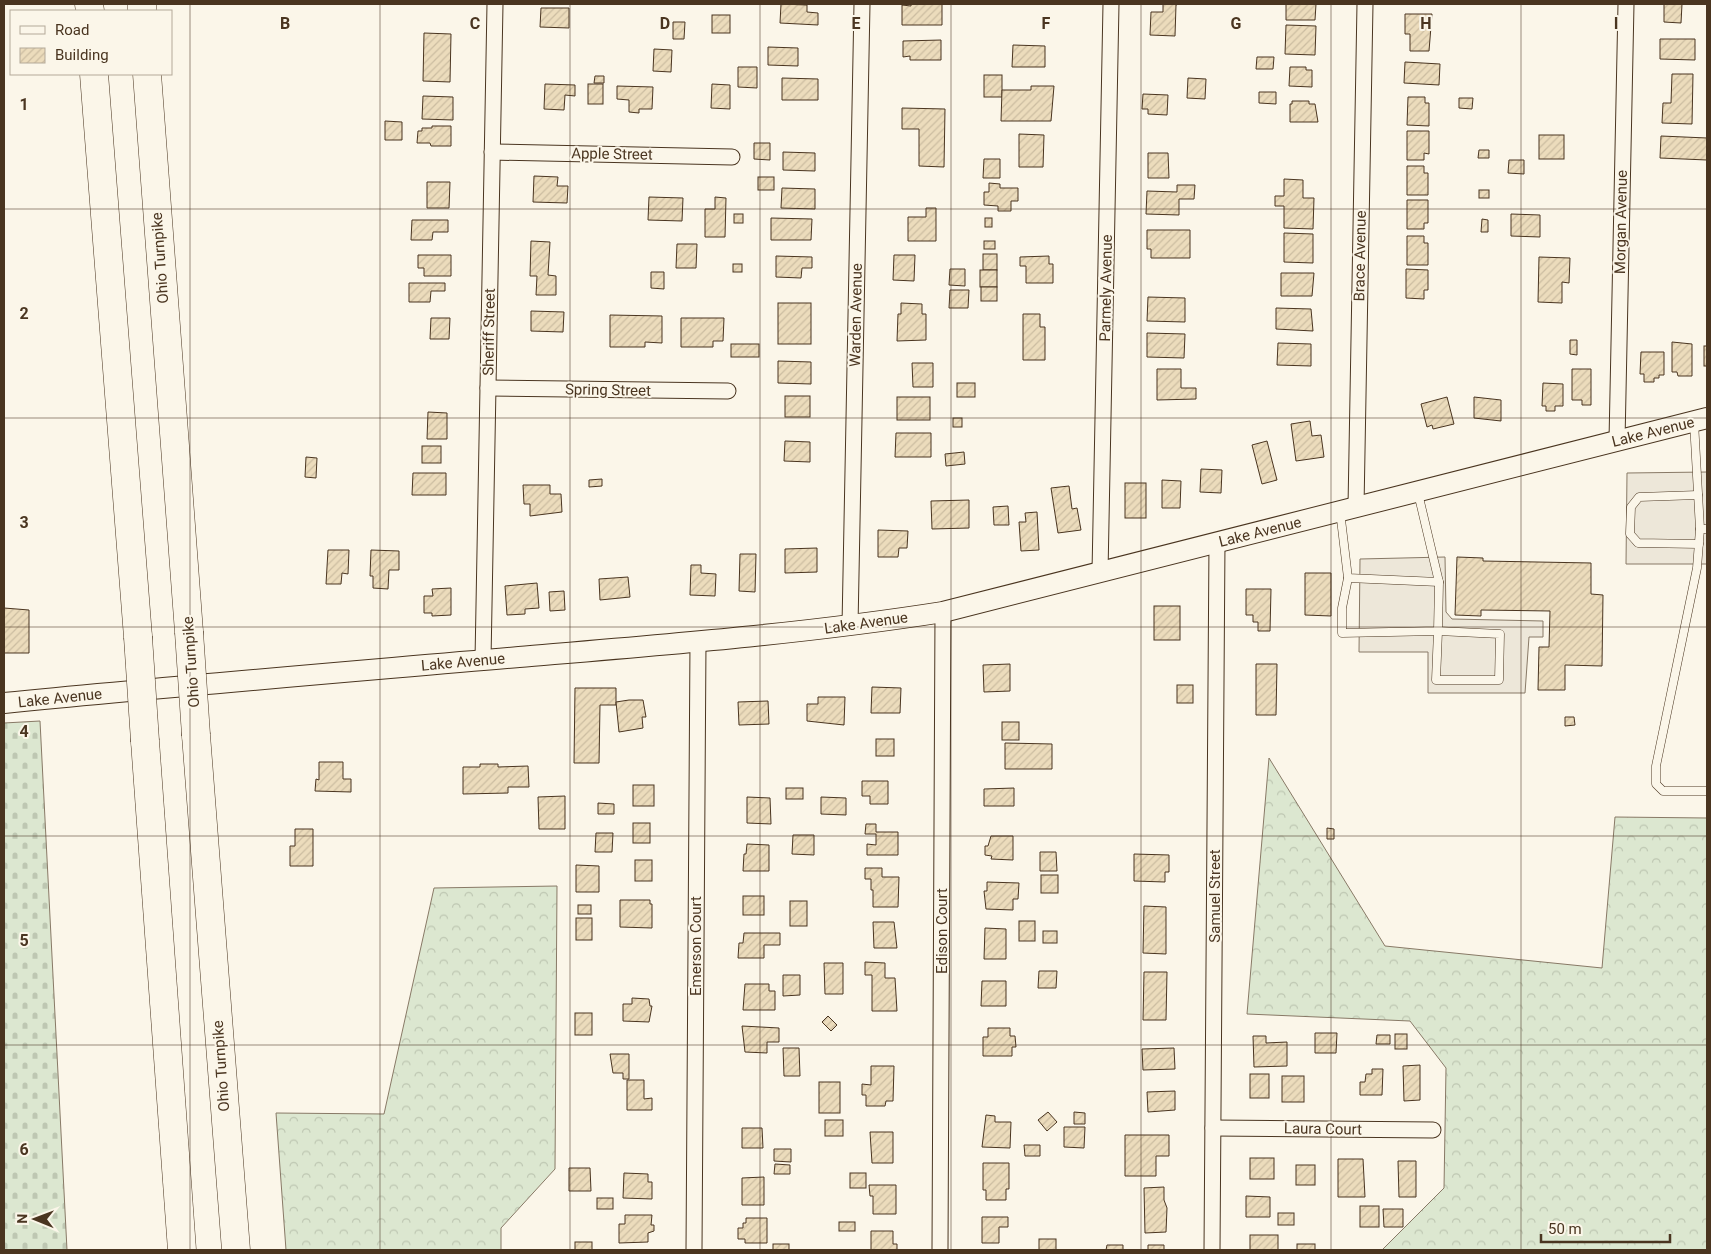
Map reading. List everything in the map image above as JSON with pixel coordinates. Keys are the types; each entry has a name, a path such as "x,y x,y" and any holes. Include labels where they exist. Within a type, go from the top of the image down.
{"highway":[{"path":"94,75 138,637 182,1250"},
{"name":"Ohio Turnpike","path":"147,75 236,1250"}],"street":[{"name":"Sheriff Street","path":"483,660 495,4"},
{"name":"Warden Avenue","path":"850,626 862,4"},
{"name":"Parmely Avenue","path":"1100,573 1111,4"},
{"name":"Brace Avenue","path":"1348,509 1365,4"},
{"name":"Morgan Avenue","path":"1617,441 1626,4"},
{"name":"Apple Street","path":"492,152 732,157"},
{"name":"Spring Street","path":"488,388 728,391"},
{"name":"Lake Avenue","path":"4,704 698,642 850,626 944,612 1701,420"},
{"name":"Samuel Street","path":"1212,1250 1217,542"},
{"name":"Edison Court","path":"940,1250 944,612"},
{"name":"Emerson Court","path":"694,1250 698,642"},
{"name":"Laura Court","path":"1213,1128 1433,1130"}],"lane":[{"path":"1701,420 1698,495 1703,529 1699,544 1697,568 1656,766 1656,784 1663,791 1707,791"},
{"path":"1348,509 1348,578 1342,608 1342,633 1438,631 1500,634 1499,680 1436,680 1438,631 1439,582 1418,491"},
{"path":"1698,495 1640,497 1631,507 1630,534 1638,543 1699,544"},
{"path":"1348,578 1439,582"}],"green space":[{"path":"40,721 67,1250 4,1250 4,723"},
{"path":"1269,758 1385,946 1602,968 1615,817 1707,818 1707,1250 1382,1250 1444,1188 1446,1068 1410,1021 1247,1014"},
{"path":"557,886 555,1169 501,1228 501,1250 286,1250 276,1113 384,1114 434,888"}],"shaded area":[{"path":"1707,472 1707,564 1626,564 1627,473"},
{"path":"1445,557 1446,612 1452,619 1543,621 1543,637 1529,637 1525,693 1428,693 1428,652 1359,652 1360,559"}],"building":[{"path":"781,4 807,5 807,12 818,13 818,25 780,23"},
{"path":"911,4 942,4 942,25 902,25 902,5 911,6"},
{"path":"1163,4 1179,4 1176,5 1175,36 1150,35 1151,12 1163,12"},
{"path":"1286,4 1316,4 1315,20 1286,20"},
{"path":"1664,4 1682,4 1681,23 1664,22"},
{"path":"541,8 569,8 569,28 540,27"},
{"path":"1405,14 1432,14 1429,51 1410,51 1410,34 1405,34"},
{"path":"712,15 730,15 730,33 712,33"},
{"path":"673,22 685,22 684,39 673,39"},
{"path":"1286,25 1316,26 1315,55 1285,54"},
{"path":"424,33 451,34 450,82 423,81"},
{"path":"1660,39 1695,39 1695,60 1660,59"},
{"path":"941,40 941,60 910,60 910,56 903,57 903,41"},
{"path":"1013,45 1045,46 1045,67 1012,67"},
{"path":"768,47 798,48 798,66 768,65"},
{"path":"654,49 672,50 671,72 653,71"},
{"path":"1257,57 1274,57 1273,69 1256,69"},
{"path":"1405,62 1440,64 1439,85 1404,83"},
{"path":"738,67 757,67 757,88 738,87"},
{"path":"1290,67 1306,67 1306,70 1312,70 1312,87 1289,86"},
{"path":"1672,74 1693,74 1692,124 1662,123 1663,103 1671,103"},
{"path":"984,75 1002,75 1002,97 984,97"},
{"path":"595,76 604,76 604,83 594,83"},
{"path":"782,78 818,79 818,100 782,100"},
{"path":"1188,78 1206,79 1205,99 1187,98"},
{"path":"545,84 575,85 575,96 565,95 564,110 544,109"},
{"path":"588,84 603,84 603,104 588,104"},
{"path":"712,84 730,85 730,109 711,108"},
{"path":"617,86 653,87 652,109 639,109 639,113 629,112 629,100 617,99"},
{"path":"1031,86 1054,86 1051,121 1001,121 1002,90 1031,90"},
{"path":"1259,92 1276,92 1276,104 1259,103"},
{"path":"1143,94 1168,95 1167,115 1148,114 1148,109 1142,109"},
{"path":"423,96 453,97 453,120 422,119"},
{"path":"1408,97 1425,97 1425,103 1429,103 1429,126 1407,125"},
{"path":"1459,98 1473,98 1472,109 1459,108"},
{"path":"1292,101 1309,101 1309,104 1315,104 1318,122 1290,122 1290,104 1292,104"},
{"path":"902,108 945,109 944,167 919,166 919,129 902,129"},
{"path":"385,121 402,122 402,140 385,140"},
{"path":"432,126 451,126 451,146 431,146 430,143 417,143 418,131 422,131 422,128 432,128"},
{"path":"1407,131 1429,131 1429,154 1424,153 1424,160 1407,160"},
{"path":"1019,134 1044,135 1043,167 1019,167"},
{"path":"1539,135 1564,135 1564,159 1539,159"},
{"path":"1661,136 1707,138 1707,160 1660,158"},
{"path":"754,143 770,143 770,160 754,159"},
{"path":"1479,150 1489,150 1489,158 1478,158"},
{"path":"783,152 815,153 815,171 783,170"},
{"path":"1148,153 1168,153 1169,178 1148,178"},
{"path":"984,159 1000,159 1000,178 983,178"},
{"path":"1509,160 1524,160 1524,174 1508,173"},
{"path":"1407,166 1424,166 1424,173 1428,173 1428,195 1407,195"},
{"path":"534,176 558,177 557,186 568,186 567,203 533,202"},
{"path":"758,177 774,177 774,190 758,190"},
{"path":"1284,179 1303,180 1303,198 1314,198 1313,229 1284,228 1284,206 1275,206 1275,196 1284,196"},
{"path":"427,182 450,182 449,208 427,208"},
{"path":"989,183 1000,184 1000,188 1018,188 1018,201 1011,201 1011,211 998,211 998,206 984,205 984,192 989,192"},
{"path":"1177,185 1195,185 1194,199 1179,199 1179,215 1146,214 1147,191 1177,192"},
{"path":"782,188 815,189 815,209 781,208"},
{"path":"1479,190 1489,190 1489,198 1479,198"},
{"path":"649,197 683,198 682,221 648,220"},
{"path":"715,197 726,198 725,237 705,237 705,209 715,209"},
{"path":"1407,200 1428,200 1428,223 1424,223 1424,229 1407,229"},
{"path":"926,208 936,208 936,241 908,241 908,217 926,217"},
{"path":"734,214 743,214 743,223 734,223"},
{"path":"1511,214 1540,215 1540,237 1511,236"},
{"path":"771,218 812,219 811,240 771,240"},
{"path":"985,218 992,218 992,227 985,227"},
{"path":"1482,219 1488,220 1488,232 1481,232"},
{"path":"412,220 448,220 448,232 433,232 432,240 411,240"},
{"path":"1147,230 1190,230 1190,258 1151,258 1151,249 1147,249"},
{"path":"1284,233 1313,234 1313,263 1284,262"},
{"path":"1407,236 1424,236 1424,243 1428,243 1428,265 1407,265"},
{"path":"531,241 550,242 548,275 556,276 556,295 536,295 537,276 530,276"},
{"path":"984,241 995,241 995,249 984,249"},
{"path":"677,244 697,244 696,268 676,268"},
{"path":"983,254 997,254 997,270 983,270"},
{"path":"418,255 451,255 451,276 424,276 424,268 418,268"},
{"path":"894,255 915,255 914,281 893,280"},
{"path":"776,256 812,257 812,268 802,268 801,278 776,277"},
{"path":"1049,256 1049,264 1053,264 1053,283 1026,283 1026,266 1020,266 1020,257"},
{"path":"1539,257 1570,258 1569,283 1562,282 1562,303 1538,302"},
{"path":"733,264 742,264 742,272 733,272"},
{"path":"950,269 965,269 965,286 949,285"},
{"path":"1406,269 1428,270 1428,290 1424,290 1424,299 1406,298"},
{"path":"980,270 997,270 997,287 980,287"},
{"path":"651,272 664,272 664,289 651,288"},
{"path":"1281,273 1314,273 1312,296 1281,296"},
{"path":"409,283 445,283 445,291 431,291 430,302 409,302"},
{"path":"981,287 997,287 997,301 981,301"},
{"path":"950,290 969,290 968,308 949,308"},
{"path":"1148,297 1185,298 1185,322 1147,321"},
{"path":"778,303 811,303 811,344 778,344"},
{"path":"901,303 922,304 922,314 926,314 926,340 897,341 898,314 901,314"},
{"path":"1276,308 1311,309 1313,331 1276,329"},
{"path":"531,311 564,312 563,332 531,331"},
{"path":"1023,314 1040,314 1040,327 1045,327 1045,360 1023,360"},
{"path":"610,315 662,316 662,343 645,342 645,347 610,347"},
{"path":"431,318 450,318 449,339 430,339"},
{"path":"681,318 724,318 723,341 713,341 713,347 681,347"},
{"path":"1147,333 1185,334 1184,358 1147,357"},
{"path":"1570,340 1577,340 1577,355 1570,354"},
{"path":"1672,342 1692,344 1692,376 1678,376 1677,372 1672,372"},
{"path":"1278,343 1311,344 1311,366 1277,365"},
{"path":"731,344 759,344 759,357 731,357"},
{"path":"1704,346 1707,346 1707,366 1704,366"},
{"path":"1641,352 1664,352 1664,375 1654,378 1654,382 1644,382 1644,374 1640,374"},
{"path":"778,361 811,362 811,384 778,383"},
{"path":"912,363 933,363 933,387 913,387"},
{"path":"1157,369 1181,369 1181,388 1196,388 1196,399 1157,400"},
{"path":"1572,369 1591,369 1591,405 1582,405 1582,400 1572,400"},
{"path":"957,383 975,383 975,397 957,397"},
{"path":"1543,383 1563,384 1563,406 1555,406 1555,411 1546,411 1546,406 1542,406"},
{"path":"785,396 810,396 810,417 785,417"},
{"path":"897,397 930,397 930,420 897,420"},
{"path":"1447,397 1454,424 1433,429 1432,425 1427,427 1421,404"},
{"path":"1474,397 1501,400 1501,421 1474,418"},
{"path":"428,412 447,413 447,439 427,439"},
{"path":"953,418 962,418 962,427 953,427"},
{"path":"1310,421 1312,436 1321,435 1324,457 1296,461 1291,424"},
{"path":"896,433 931,433 931,457 895,457"},
{"path":"785,441 810,442 810,462 784,461"},
{"path":"1267,441 1277,480 1262,484 1252,445"},
{"path":"422,446 441,446 441,463 422,463"},
{"path":"964,452 965,464 946,466 945,454"},
{"path":"306,457 317,458 316,478 305,477"},
{"path":"1201,469 1222,470 1221,493 1200,492"},
{"path":"413,473 446,473 446,495 412,495"},
{"path":"602,479 602,486 589,487 589,480"},
{"path":"1162,480 1181,481 1180,508 1162,508"},
{"path":"1125,483 1146,483 1146,518 1125,518"},
{"path":"523,485 550,485 550,494 561,494 562,512 530,516 530,504 524,504"},
{"path":"1069,486 1072,509 1077,508 1081,530 1058,533 1051,488"},
{"path":"969,500 969,528 932,529 931,501"},
{"path":"1008,506 1009,525 994,525 993,507"},
{"path":"1037,512 1039,550 1021,551 1019,522 1026,522 1025,513"},
{"path":"878,530 908,531 907,548 899,548 898,557 878,557"},
{"path":"817,548 817,572 785,573 785,549"},
{"path":"328,550 349,550 348,574 342,573 341,584 326,584"},
{"path":"371,550 399,551 399,570 389,570 388,589 373,588 373,576 370,576"},
{"path":"740,554 756,554 755,592 739,591"},
{"path":"1457,557 1483,558 1483,561 1591,563 1591,594 1603,595 1602,666 1565,665 1565,690 1538,690 1539,647 1549,647 1550,611 1481,610 1481,616 1455,615"},
{"path":"691,565 701,565 701,573 716,574 715,596 690,595"},
{"path":"1305,573 1331,573 1331,616 1305,615"},
{"path":"628,577 630,597 600,600 599,579"},
{"path":"537,583 539,608 525,609 525,614 507,615 505,586"},
{"path":"451,588 451,615 432,616 432,613 424,613 424,596 433,596 432,589"},
{"path":"1246,589 1271,589 1270,631 1258,631 1258,622 1253,622 1253,615 1246,615"},
{"path":"564,591 565,610 550,611 549,592"},
{"path":"1154,606 1180,606 1180,640 1154,640"},
{"path":"4,608 29,610 29,653 4,653"},
{"path":"1010,664 1010,691 984,692 983,665"},
{"path":"1256,664 1277,664 1276,715 1256,715"},
{"path":"1177,685 1193,685 1193,703 1177,703"},
{"path":"872,687 901,688 900,713 871,713"},
{"path":"575,688 616,688 616,705 600,705 599,763 574,763"},
{"path":"818,697 845,697 844,725 807,721 807,704 818,704"},
{"path":"643,700 646,717 642,717 643,728 619,732 616,702"},
{"path":"768,701 769,724 739,725 738,702"},
{"path":"1565,717 1574,717 1575,725 1565,726"},
{"path":"1002,722 1019,722 1019,740 1002,740"},
{"path":"876,739 894,739 894,756 876,756"},
{"path":"1005,743 1052,744 1052,769 1005,769"},
{"path":"319,762 343,762 343,779 351,779 351,792 315,791 316,779 319,780"},
{"path":"480,764 498,764 498,767 528,766 529,787 508,787 508,793 463,794 463,767 480,767"},
{"path":"862,781 888,781 888,804 870,804 870,796 862,796"},
{"path":"633,785 654,785 654,806 633,806"},
{"path":"786,788 803,788 803,799 786,799"},
{"path":"1014,788 1014,806 984,806 984,789"},
{"path":"565,796 565,829 539,829 538,797"},
{"path":"747,797 770,798 771,824 747,823"},
{"path":"821,797 846,798 846,815 821,814"},
{"path":"598,803 614,804 614,814 598,814"},
{"path":"633,823 650,823 650,843 633,843"},
{"path":"866,824 876,824 876,832 898,832 898,855 867,855 867,844 876,845 876,834 865,834"},
{"path":"1327,828 1334,829 1334,839 1327,839"},
{"path":"295,829 313,829 313,866 290,866 290,846 295,846"},
{"path":"596,833 613,833 612,852 595,852"},
{"path":"793,835 814,835 814,855 792,854"},
{"path":"991,836 1013,836 1013,860 991,859 992,856 985,855 985,846 988,846"},
{"path":"747,844 769,845 769,871 743,871 744,854 746,854"},
{"path":"1040,852 1056,852 1057,871 1040,871"},
{"path":"1134,854 1169,855 1169,872 1165,872 1165,882 1134,881"},
{"path":"635,860 652,860 652,881 635,881"},
{"path":"576,865 599,866 599,892 576,892"},
{"path":"865,868 882,868 882,877 899,877 898,907 873,907 871,879 865,879"},
{"path":"1041,875 1058,875 1058,893 1041,893"},
{"path":"987,882 1019,883 1018,899 1013,899 1013,910 986,909 984,891 987,891"},
{"path":"743,896 764,896 764,915 743,915"},
{"path":"620,900 650,900 650,904 652,904 652,928 620,927"},
{"path":"790,901 807,901 807,926 790,926"},
{"path":"578,905 591,905 591,914 578,914"},
{"path":"1144,906 1166,907 1166,954 1143,953"},
{"path":"576,918 592,918 592,940 576,940"},
{"path":"1019,921 1035,921 1035,941 1019,941"},
{"path":"873,922 894,922 897,948 874,948"},
{"path":"985,928 1006,929 1006,959 984,959"},
{"path":"1043,931 1057,931 1057,943 1043,943"},
{"path":"744,933 780,933 780,945 764,945 764,958 738,958 739,943 743,943"},
{"path":"865,962 885,963 885,978 895,978 897,1011 872,1011 872,975 865,975"},
{"path":"824,963 843,963 843,994 825,994"},
{"path":"1039,971 1057,971 1056,988 1038,988"},
{"path":"1144,972 1167,972 1166,1020 1143,1020"},
{"path":"783,975 800,975 800,995 783,996"},
{"path":"982,981 1006,981 1006,1006 981,1006"},
{"path":"745,984 769,984 769,991 775,991 775,1010 743,1010"},
{"path":"632,998 649,999 650,1006 652,1006 649,1022 623,1021 623,1004 632,1004"},
{"path":"575,1013 592,1013 592,1035 575,1035"},
{"path":"828,1016 837,1025 831,1031 822,1022"},
{"path":"742,1026 779,1028 779,1042 767,1042 767,1053 745,1052"},
{"path":"988,1028 1010,1028 1010,1036 1015,1036 1016,1047 1012,1047 1012,1056 983,1056 983,1037 988,1037"},
{"path":"1315,1033 1337,1033 1336,1053 1315,1053"},
{"path":"1395,1034 1407,1034 1407,1049 1395,1049"},
{"path":"1377,1035 1390,1035 1390,1044 1376,1044"},
{"path":"1253,1036 1266,1036 1266,1043 1287,1042 1287,1066 1254,1067"},
{"path":"783,1048 799,1048 800,1076 784,1076"},
{"path":"1174,1048 1175,1069 1143,1070 1142,1049"},
{"path":"610,1054 629,1054 629,1079 623,1079 623,1073 613,1073"},
{"path":"1420,1065 1420,1100 1404,1101 1403,1066"},
{"path":"871,1066 894,1066 893,1101 886,1101 885,1106 866,1106 866,1095 862,1095 862,1084 871,1085"},
{"path":"1372,1069 1383,1069 1382,1095 1360,1095 1360,1082 1365,1082 1366,1074 1372,1074"},
{"path":"1250,1074 1269,1074 1269,1098 1250,1098"},
{"path":"1282,1076 1304,1076 1304,1102 1282,1102"},
{"path":"627,1080 644,1080 644,1099 652,1098 652,1110 627,1110"},
{"path":"819,1082 840,1082 840,1113 819,1113"},
{"path":"1175,1091 1175,1110 1148,1112 1147,1092"},
{"path":"1048,1112 1057,1122 1047,1131 1038,1120"},
{"path":"1074,1112 1085,1113 1085,1124 1074,1124"},
{"path":"986,1115 995,1116 995,1122 1011,1122 1010,1148 982,1147"},
{"path":"825,1120 843,1120 843,1136 825,1136"},
{"path":"1064,1127 1085,1127 1084,1148 1064,1147"},
{"path":"742,1128 762,1128 763,1148 742,1148"},
{"path":"870,1132 893,1132 893,1163 872,1163"},
{"path":"1125,1135 1169,1135 1169,1156 1156,1156 1156,1176 1125,1176"},
{"path":"1024,1145 1040,1145 1040,1156 1025,1156"},
{"path":"774,1149 791,1149 791,1162 774,1161"},
{"path":"1250,1158 1274,1158 1274,1179 1250,1179"},
{"path":"1338,1159 1363,1159 1365,1197 1338,1197"},
{"path":"1398,1161 1416,1161 1416,1197 1399,1197"},
{"path":"983,1163 1009,1163 1009,1189 1006,1189 1006,1200 986,1200 986,1190 983,1190"},
{"path":"775,1164 790,1165 790,1174 774,1174"},
{"path":"1296,1165 1315,1165 1315,1185 1296,1185"},
{"path":"569,1168 590,1168 591,1191 569,1191"},
{"path":"624,1173 648,1174 648,1182 652,1182 652,1199 623,1198"},
{"path":"850,1173 866,1173 866,1188 850,1188"},
{"path":"764,1177 764,1205 742,1205 742,1178"},
{"path":"869,1185 896,1185 896,1214 873,1214 873,1196 870,1196"},
{"path":"1164,1187 1164,1200 1167,1208 1166,1232 1145,1233 1144,1188"},
{"path":"1246,1196 1270,1197 1270,1217 1246,1217"},
{"path":"597,1198 613,1198 613,1209 597,1209"},
{"path":"1360,1206 1379,1206 1379,1227 1360,1227"},
{"path":"1383,1209 1403,1209 1403,1227 1384,1227"},
{"path":"1278,1213 1294,1213 1294,1225 1278,1225"},
{"path":"625,1215 652,1215 651,1225 654,1225 654,1231 648,1233 648,1242 619,1243 619,1224 625,1224"},
{"path":"982,1217 1008,1217 1008,1227 999,1227 999,1243 982,1243"},
{"path":"746,1218 767,1218 767,1243 745,1243 745,1239 738,1239 738,1228 743,1228"},
{"path":"839,1222 855,1222 855,1231 839,1231"},
{"path":"871,1231 893,1231 893,1244 897,1244 897,1250 871,1250"},
{"path":"1250,1235 1278,1235 1278,1250 1250,1250"},
{"path":"1039,1239 1056,1239 1056,1250 1039,1250"},
{"path":"575,1242 592,1242 592,1250 575,1250"},
{"path":"773,1244 789,1244 789,1250 773,1250"},
{"path":"1297,1244 1315,1244 1315,1250 1297,1250"},
{"path":"1107,1245 1123,1245 1123,1250 1106,1250"},
{"path":"1148,1245 1164,1245 1164,1250 1148,1250"}]}
